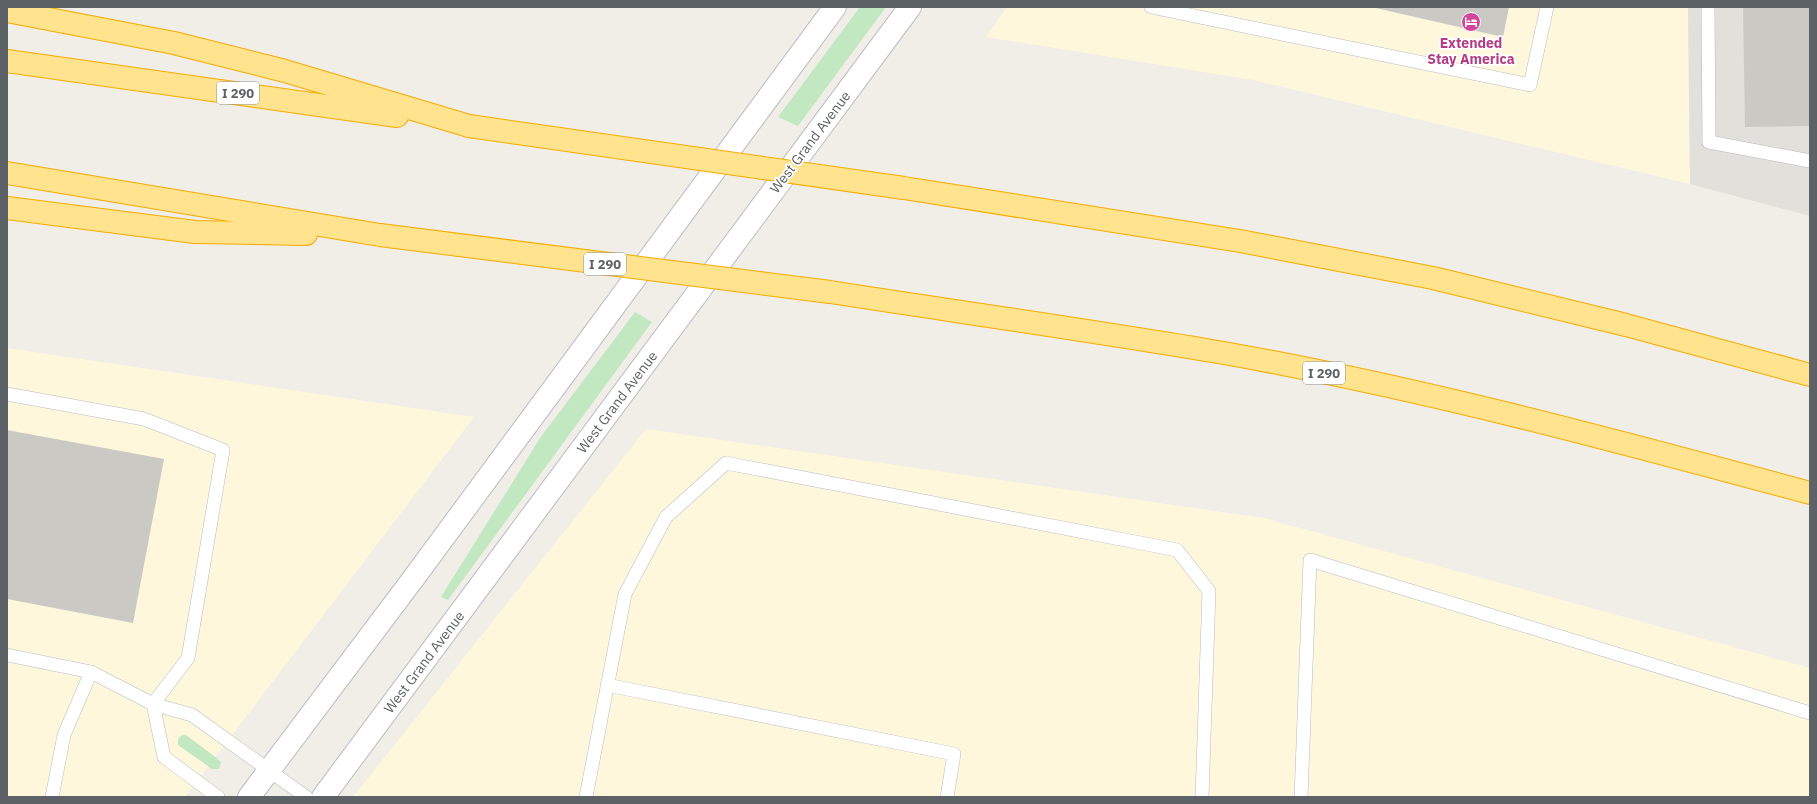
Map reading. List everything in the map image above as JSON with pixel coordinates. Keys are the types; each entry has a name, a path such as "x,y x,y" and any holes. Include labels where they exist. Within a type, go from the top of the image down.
{"highway":[{"path":"7,11 174,43 285,71 469,126"},
{"name":"I 290","path":"7,61 904,188 1240,241 1433,278 1626,325 1810,376"},
{"name":"I 290","path":"7,173 380,235 830,292 1219,352 1399,388 1572,429 1810,493"},
{"path":"7,208 195,232 380,235"}],"main road":[{"path":"249,797 413,579 835,7"},
{"name":"West Grand Avenue","path":"323,797 910,7"}],"lane":[{"path":"1151,7 1530,85 1547,7"},
{"path":"1708,7 1709,142 1810,161"},
{"path":"7,394 144,419 223,450 188,658 153,704 164,757 218,797"},
{"path":"586,797 625,594 666,517 726,462 1177,550 1209,591 1202,797"},
{"path":"1301,797 1310,560 1810,713"},
{"path":"7,655 91,672 153,704 192,715 306,797"},
{"path":"52,797 64,735 91,672"},
{"path":"607,685 954,754 947,797"}],"shaded area":[{"path":"1007,7 1688,7 1690,184 1253,80 986,37"},
{"path":"1688,7 1810,7 1810,216 1690,184"},
{"path":"7,348 474,417 185,797 7,797"},
{"path":"646,429 1264,518 1810,668 1810,797 353,797"}],"green space":[{"path":"860,7 886,7 798,126 778,117"},
{"path":"635,312 652,322 448,600 441,597 540,438"},
{"path":"182,735 186,735 218,759 221,762 219,769 212,769 178,745 178,739"}],"building":[{"name":"Extended Stay America","path":"1371,7 1509,7 1503,37"},
{"path":"1743,7 1810,7 1810,126 1745,127"},
{"path":"7,430 164,459 133,623 7,599"}],"place":[{"name":"Extended Stay America","path":"1471,22"}]}
